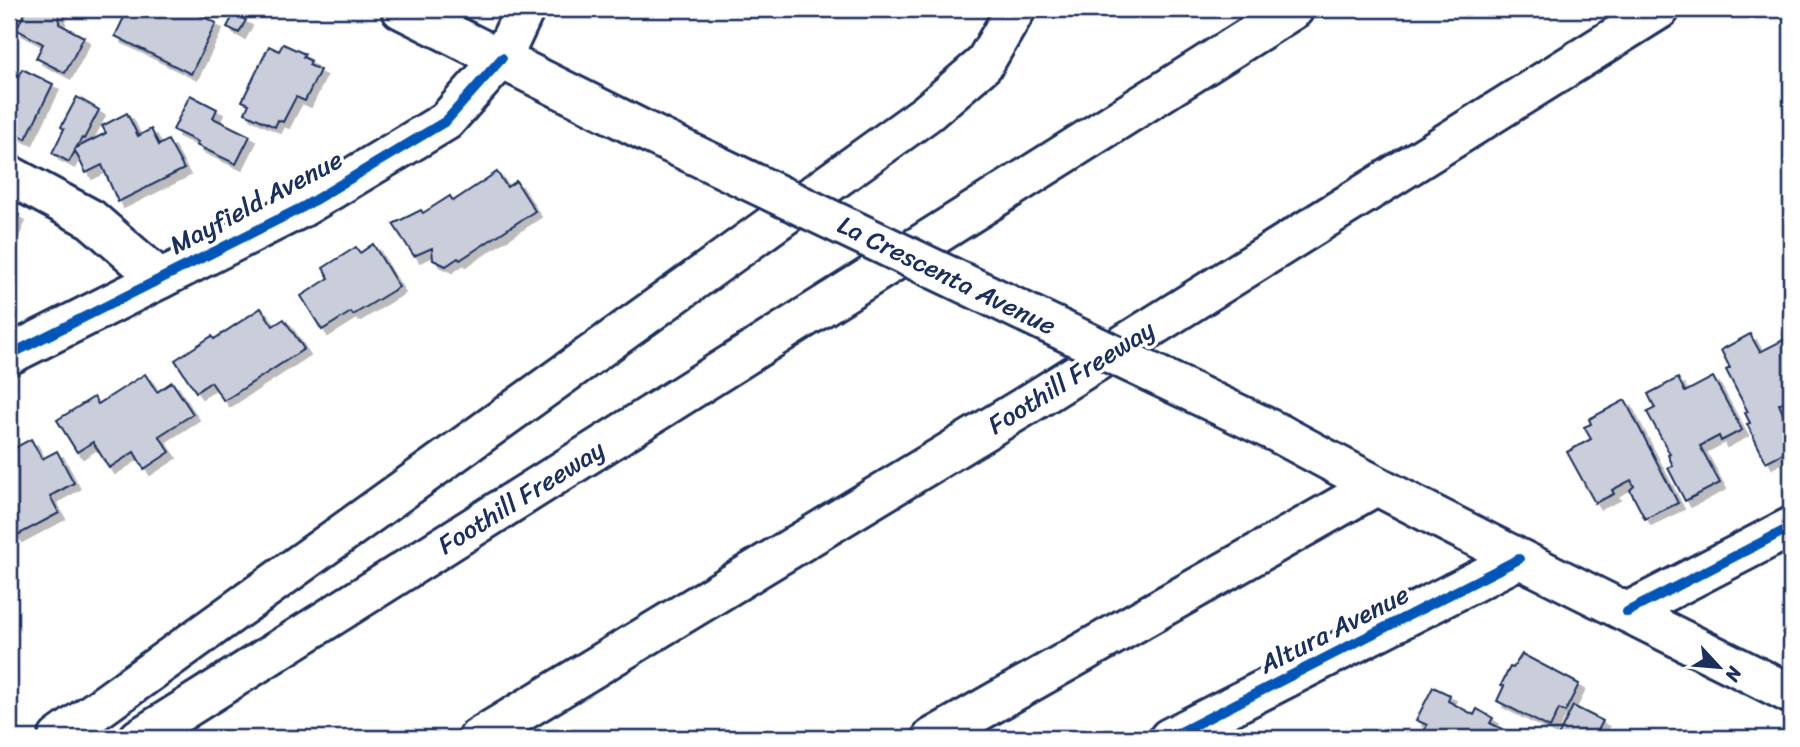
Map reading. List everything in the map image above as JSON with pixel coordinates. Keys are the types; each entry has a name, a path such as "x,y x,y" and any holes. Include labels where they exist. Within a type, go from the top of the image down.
{"main road":[{"name":"La Crescenta Avenue","path":"401,9 651,134 1280,434 1519,559 1791,694"},
{"name":"Mayfield Avenue","path":"9,355 303,207 446,121 502,58 525,9"},
{"path":"58,738 927,113 984,64 1016,9"},
{"name":"Foothill Freeway","path":"139,738 1294,9"},
{"name":"Foothill Freeway","path":"478,738 1032,402 1660,9"},
{"path":"9,175 91,219 160,279"},
{"path":"932,738 1376,486"},
{"path":"1627,612 1791,527"},
{"name":"Altura Avenue","path":"1169,738 1519,559"}],"building":[{"path":"27,9 63,9 59,15 59,24 84,37 65,73 36,58 43,44 16,29"},
{"path":"128,9 188,9 216,23 191,74 115,36"},
{"path":"234,14 246,20 239,33 227,27"},
{"path":"283,44 305,54 303,57 311,61 309,65 320,70 305,101 296,97 283,122 278,120 275,127 245,113 249,104 242,101 269,46 279,51"},
{"path":"22,69 53,84 26,139 9,131 9,74 18,78"},
{"path":"190,95 217,109 213,118 250,136 236,164 196,145 198,142 173,130"},
{"path":"77,97 99,110 84,139 82,138 76,148 106,133 102,126 127,113 138,136 151,129 159,145 168,140 184,169 118,202 102,165 86,173 75,151 69,162 52,153 64,129 61,127"},
{"path":"497,172 507,187 516,181 535,211 460,260 458,258 446,266 433,260 432,248 414,256 393,224 421,210 423,213 450,196 453,201"},
{"path":"9,210 19,215 9,237"},
{"path":"373,244 399,287 322,330 301,296 329,278 323,268 356,247 360,253"},
{"path":"261,308 273,326 284,319 304,349 224,401 211,382 196,392 175,360 212,336 214,339"},
{"path":"1750,334 1760,352 1791,336 1791,398 1779,404 1791,434 1791,449 1766,462 1747,424 1750,423 1745,413 1748,412 1726,370 1730,368 1721,350"},
{"path":"145,374 157,392 172,382 193,414 159,436 170,452 144,469 134,452 109,468 93,442 77,452 57,420 94,397 98,404"},
{"path":"1713,377 1742,430 1721,441 1719,436 1700,446 1720,483 1685,501 1668,468 1673,466 1668,455 1670,454 1647,412 1655,408 1648,394 1678,378 1685,392"},
{"path":"1625,400 1678,503 1645,519 1630,490 1634,486 1631,480 1612,490 1614,494 1595,503 1567,452 1591,439 1584,427 1591,424 1589,419"},
{"path":"31,439 42,459 57,451 74,483 50,496 59,513 16,536 9,523 9,451"},
{"path":"1522,654 1579,684 1565,712 1559,709 1550,728 1497,701 1510,667 1513,668"},
{"path":"1433,687 1450,695 1448,701 1474,715 1477,709 1493,718 1490,723 1510,733 1507,738 1421,738 1427,725 1416,720"},
{"path":"1573,706 1603,721 1594,738 1557,738"}],"cycle path":[{"path":"9,355 303,207 446,121 502,58"},
{"path":"1627,612 1791,527"},
{"path":"1169,738 1519,559"}]}
